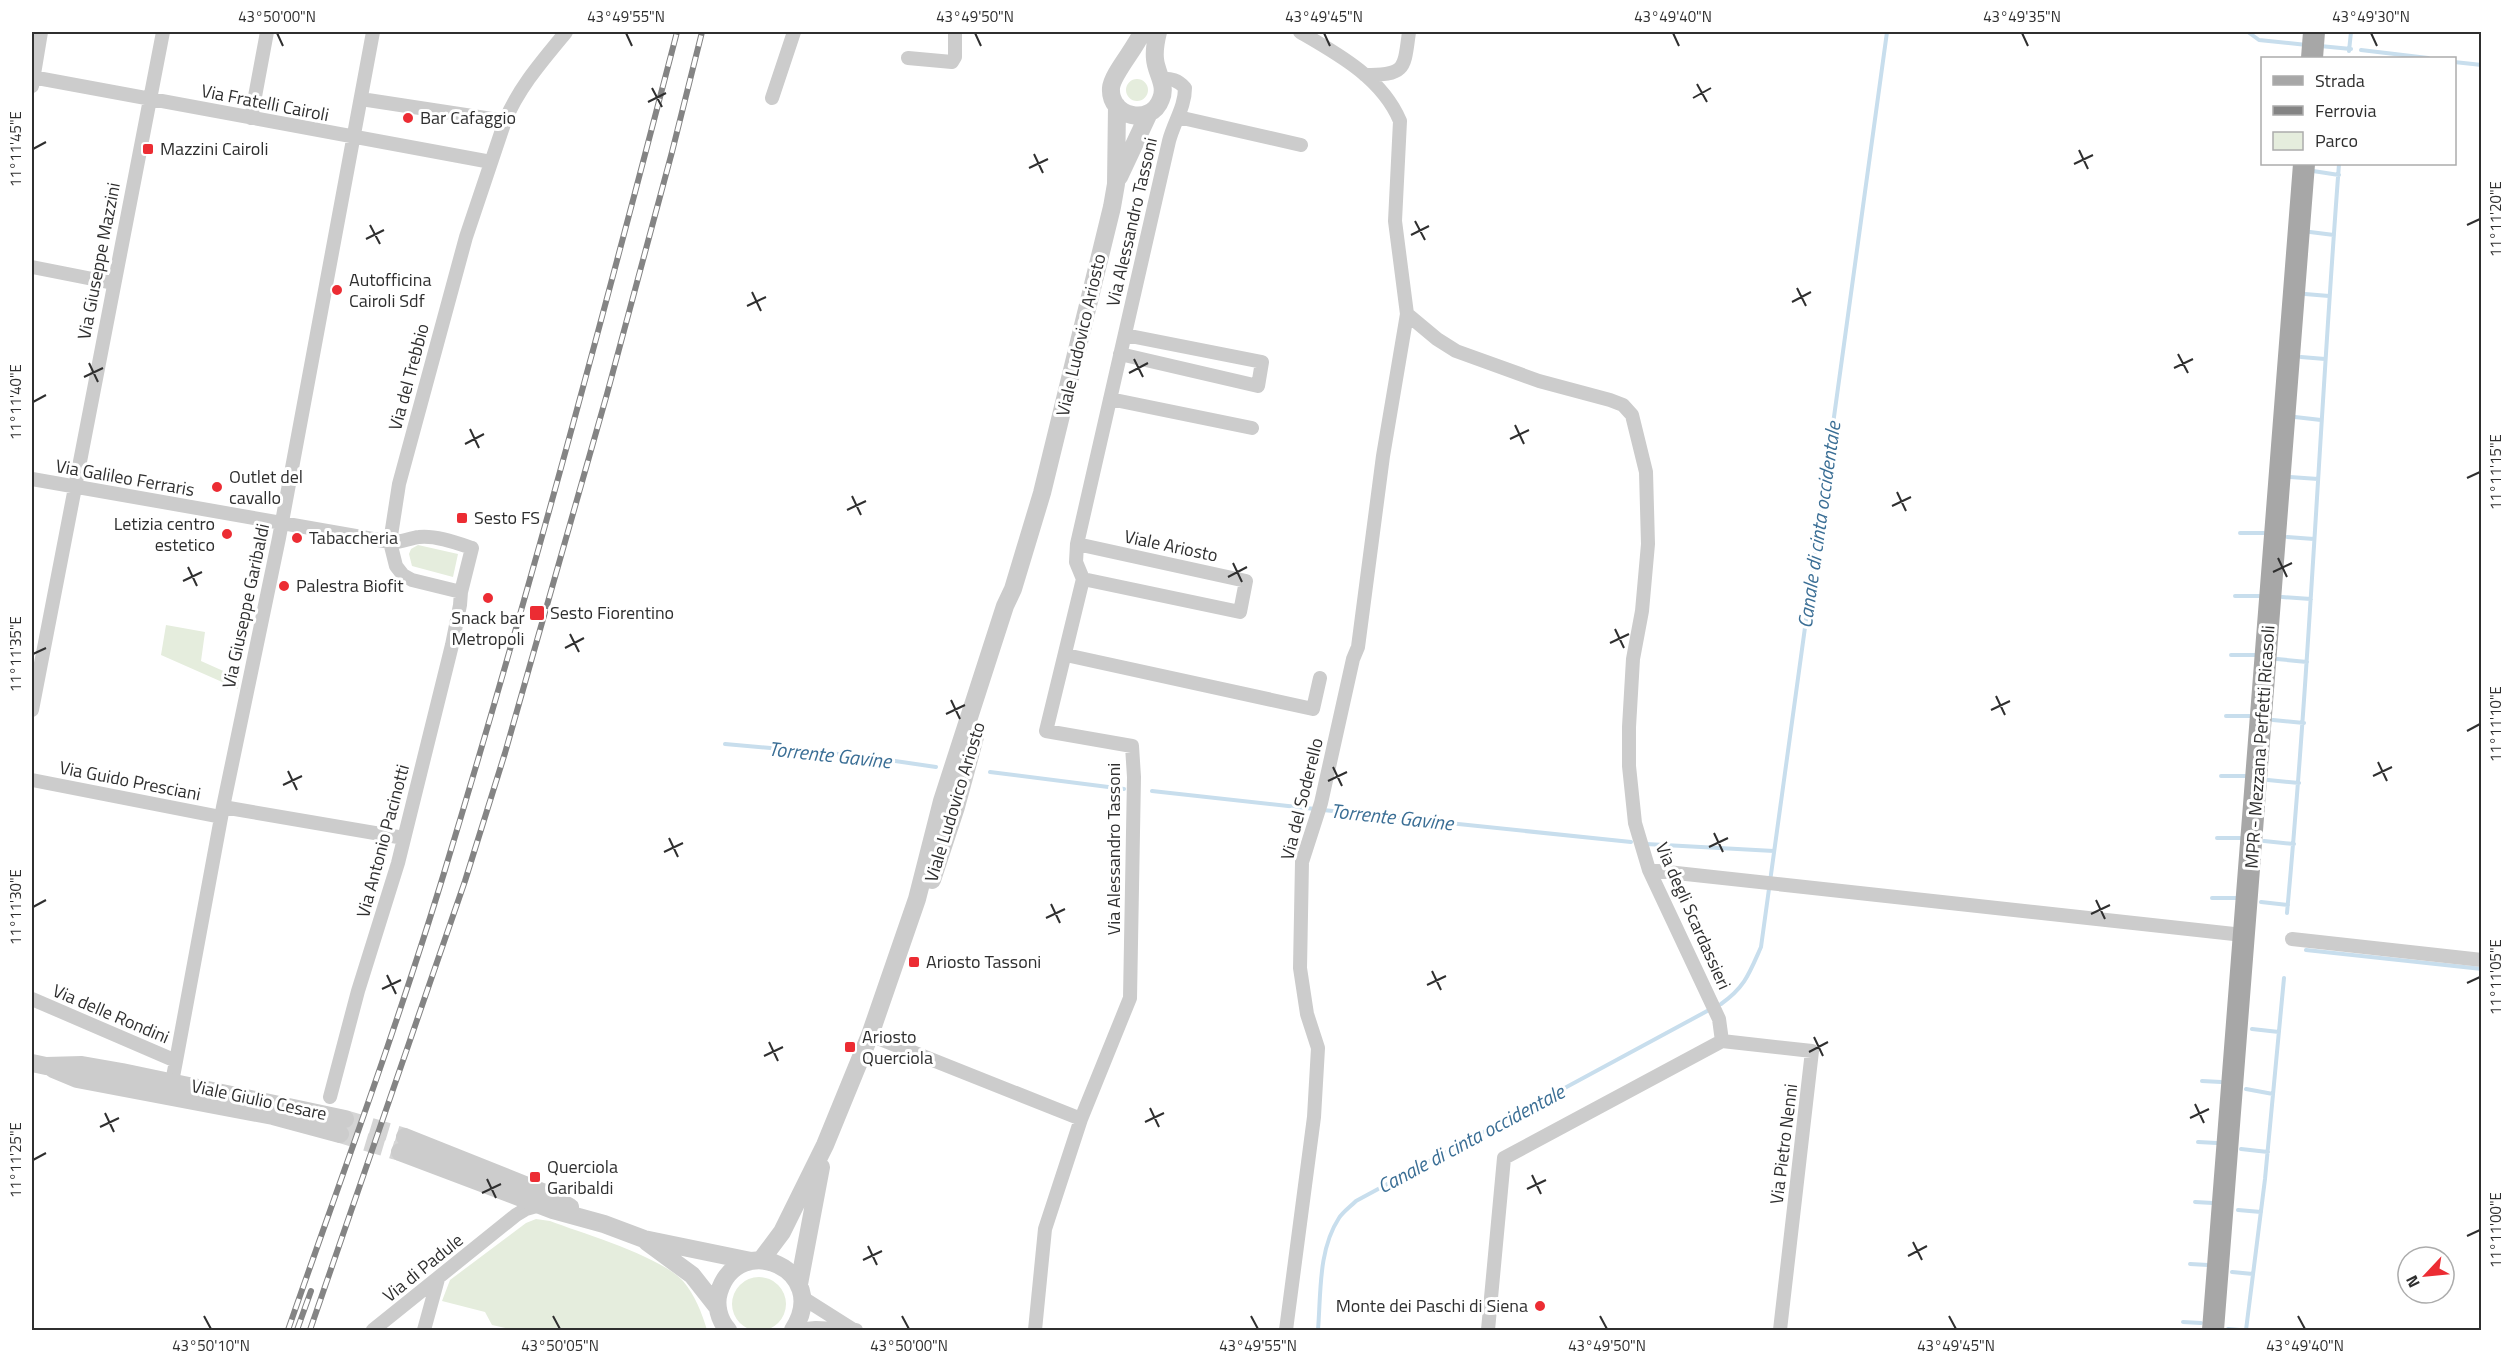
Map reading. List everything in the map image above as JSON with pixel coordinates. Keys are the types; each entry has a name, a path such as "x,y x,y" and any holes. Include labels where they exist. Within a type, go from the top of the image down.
{"main road":[{"path":"2312,57 2314,32"},
{"name":"MPR - Mezzana Perfetti Ricasoli","path":"2213,1330 2244,961 2241,925 2304,165"}],"street":[{"path":"32,80 41,32"},
{"name":"Via Giuseppe Mazzini","path":"32,710 163,32"},
{"path":"251,118 267,32"},
{"name":"Via Giuseppe Garibaldi","path":"172,1082 222,812 281,525 373,32"},
{"name":"Via del Trebbio","path":"390,542 402,473 466,237 505,121 512,104 535,70 566,32"},
{"path":"772,98 795,32"},
{"path":"908,58 952,62 955,57 956,32"},
{"name":"Viale Ludovico Ariosto","path":"1116,184 1117,106 1111,89 1115,76 1142,32"},
{"name":"Viale Ludovico Ariosto","path":"723,1324 718,1295 729,1273 739,1266 756,1261 782,1232 825,1145 880,1010 910,948 956,807 1010,610 1013,588 1042,492 1068,392 1116,184 1149,113 1156,108 1162,97 1155,59 1158,32"},
{"path":"1300,32 1365,75 1394,105 1400,120 1395,221 1407,314"},
{"path":"1365,75 1389,75 1399,70 1405,62 1409,32"},
{"path":"1121,69 1137,64 1146,65 1160,78"},
{"name":"Via Alessandro Tassoni","path":"1081,1119 1130,998 1134,777 1132,746 1046,731 1083,579 1076,562 1077,544 1169,141 1185,100 1185,88 1180,82 1160,78"},
{"name":"Via Fratelli Cairoli","path":"32,80 150,99 491,162"},
{"path":"361,99 505,121"},
{"path":"1117,106 1129,115 1142,116 1149,113"},
{"path":"1178,117 1300,145"},
{"path":"32,267 113,283"},
{"name":"Via del Soderello","path":"1286,1330 1314,1117 1317,1048 1307,1014 1300,968 1302,862 1319,810 1353,660 1358,647 1383,456 1407,314"},
{"name":"Via degli Scardassieri","path":"1407,314 1437,339 1456,351 1539,381 1610,400 1623,405 1632,415 1646,472 1648,543 1642,611 1633,659 1629,766 1635,823 1649,870 1719,1018 1722,1041"},
{"name":"Via Alessandro Tassoni","path":"1120,354 1258,386 1262,362 1125,335"},
{"path":"1110,399 1252,428"},
{"name":"Via Galileo Ferraris","path":"32,479 281,525 390,542"},
{"name":"Via Antonio Pacinotti","path":"330,1097 358,991 404,838 452,645 461,592 472,548 420,537 404,542 390,542"},
{"path":"390,542 396,566 403,575 411,580 461,592"},
{"name":"Viale Ariosto","path":"1077,544 1246,581 1240,612 1083,579"},
{"path":"1065,655 1313,709 1320,678"},
{"name":"Via Guido Presciani","path":"32,780 222,812 404,838"},
{"path":"1649,870 1770,884 2241,925"},
{"path":"2292,939 2481,960"},
{"name":"Via delle Rondini","path":"32,999 176,1061"},
{"path":"870,1035 1081,1119 1045,1229 1035,1330"},
{"path":"1488,1330 1504,1158 1722,1041"},
{"name":"Via Pietro Nenni","path":"1722,1041 1812,1051 1780,1330"},
{"name":"Viale Giulio Cesare","path":"39,1065 82,1065 172,1082 343,1126 273,1116 77,1079 39,1065"},
{"name":"Viale Giulio Cesare","path":"172,1082 176,1093 184,1099"},
{"path":"402,1145 644,1239 783,1267 801,1291 855,1330"},
{"name":"Viale Ludovico Ariosto","path":"794,1330 803,1310 801,1291 825,1145"},
{"path":"522,1192 540,1205 604,1224"},
{"name":"Via di Padule","path":"496,1233 522,1192"},
{"name":"Via di Padule","path":"373,1330 526,1209 540,1205"},
{"path":"644,1239 692,1275 723,1324"},
{"path":"424,1330 438,1279"},
{"path":"794,1330 816,1328 855,1330"}],"green space":[{"path":"1137,79 1145,82 1148,90 1145,98 1137,101 1129,98 1126,90 1129,82"},
{"path":"418,545 458,554 453,577 412,566 409,554 411,549"},
{"path":"166,625 205,632 201,661 239,678 238,689 161,655"},
{"path":"536,1219 550,1221 621,1246 672,1272 691,1292 707,1330 514,1330 492,1325 485,1312 442,1301 450,1280 526,1223"},
{"path":"759,1277 769,1279 778,1285 784,1294 786,1304 784,1314 778,1323 769,1329 759,1331 749,1329 740,1323 734,1314 732,1304 734,1294 740,1285 749,1279"}],"waterway":[{"name":"Canale di cinta occidentale","path":"1721,1004 1741,986 1761,947 1887,32"},
{"path":"2248,32 2259,40 2307,45"},
{"path":"2349,51 2351,32"},
{"path":"2320,46 2351,49"},
{"path":"2361,50 2420,57"},
{"path":"2456,62 2482,65"},
{"path":"2287,913 2302,726 2339,165"},
{"path":"2313,171 2339,175"},
{"path":"2310,232 2334,235"},
{"path":"2305,294 2329,296"},
{"path":"2301,357 2325,359"},
{"path":"2295,417 2321,420"},
{"path":"2290,477 2318,479"},
{"path":"2240,533 2264,533"},
{"path":"2287,537 2314,539"},
{"path":"2235,596 2259,596"},
{"path":"2282,597 2311,599"},
{"path":"2231,655 2255,655"},
{"path":"2277,659 2307,662"},
{"path":"2226,716 2250,716"},
{"path":"2273,720 2304,723"},
{"name":"Torrente Gavine","path":"725,744 861,756 936,767"},
{"name":"Torrente Gavine","path":"990,772 1124,789"},
{"path":"2221,776 2245,776"},
{"path":"2268,780 2299,783"},
{"name":"Torrente Gavine","path":"1152,791 1315,809"},
{"name":"Torrente Gavine","path":"1323,810 1631,842"},
{"path":"2217,838 2240,838"},
{"path":"2264,841 2294,844"},
{"name":"Torrente Gavine","path":"1646,844 1774,851"},
{"path":"2212,898 2236,898"},
{"path":"2261,902 2288,905"},
{"path":"2306,950 2482,969"},
{"path":"2246,1330 2265,1179 2284,978"},
{"name":"Canale di cinta occidentale","path":"1318,1330 1322,1272 1327,1244 1339,1218 1356,1201 1709,1010"},
{"path":"2252,1029 2279,1032"},
{"path":"2202,1081 2221,1082"},
{"path":"2246,1089 2273,1094"},
{"path":"2198,1142 2217,1143"},
{"path":"2241,1149 2268,1152"},
{"path":"2195,1202 2213,1203"},
{"path":"2238,1210 2261,1212"},
{"path":"2190,1264 2208,1265"},
{"path":"2232,1272 2253,1274"},
{"path":"2183,1322 2201,1323"},
{"path":"2228,1329 2240,1330"}],"tunnel":[{"path":"345,1119 405,1137"},
{"path":"340,1134 400,1152"}],"railway":[{"path":"288,1330 407,988 444,873 565,453 677,32"},
{"path":"310,1330 465,881 505,753 607,394 702,32"},
{"path":"297,1330 311,1291"}],"place":[{"name":"Bar Cafaggio","path":"408,118"},
{"name":"Mazzini Cairoli","path":"148,149"},
{"name":"Autofficina Cairoli Sdf","path":"337,290"},
{"name":"Outlet del cavallo","path":"217,487"},
{"name":"Sesto FS","path":"462,518"},
{"name":"Letizia centro estetico","path":"227,534"},
{"name":"Tabaccheria","path":"297,538"},
{"name":"Palestra Biofit","path":"284,586"},
{"name":"Snack bar Metropoli","path":"488,598"},
{"name":"Sesto Fiorentino","path":"537,613"},
{"name":"Ariosto Tassoni","path":"914,962"},
{"name":"Ariosto Querciola","path":"850,1047"},
{"name":"Querciola Garibaldi","path":"535,1177"},
{"name":"Monte dei Paschi di Siena","path":"1540,1306"}]}
